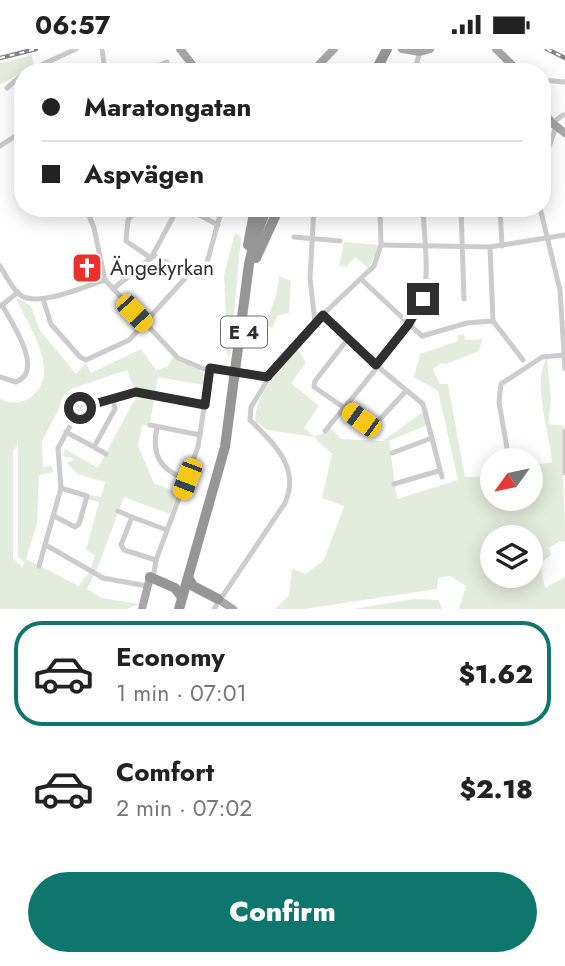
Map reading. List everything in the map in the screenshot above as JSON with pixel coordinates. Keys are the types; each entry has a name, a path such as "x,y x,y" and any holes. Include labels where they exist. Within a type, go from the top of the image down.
{"highway":[{"name":"E 4","path":"250,272 250,230 254,217"},
{"name":"E 4","path":"181,609 225,447 253,244 264,217"},
{"name":"E 4","path":"250,272 274,217"},
{"path":"152,577 178,584 187,579 216,604"},
{"path":"152,577 184,595 195,591 216,604"}],"main road":[{"path":"180,49 191,63"},
{"path":"321,63 334,49"},
{"path":"402,49 420,52 430,49"},
{"path":"496,49 510,63"},
{"path":"551,121 565,133"},
{"path":"144,609 152,577"},
{"path":"216,604 233,609"}],"street":[{"path":"46,63 76,49"},
{"path":"417,63 420,52"},
{"path":"7,88 14,82"},
{"path":"551,135 554,125 563,115"},
{"path":"90,217 105,280 178,358 196,366 267,377"},
{"path":"130,217 126,241 152,257 189,274 205,276 220,217"},
{"path":"113,289 152,257 173,217"},
{"path":"203,217 218,225"},
{"path":"314,217 310,291 315,323"},
{"path":"216,604 282,507 290,488 289,470 283,458 266,435 251,421 249,413 267,377 315,323 374,267 381,245 380,217"},
{"path":"325,431 408,325 424,294 423,217"},
{"path":"461,217 464,299"},
{"path":"500,217 502,246"},
{"path":"543,217 563,289 565,369"},
{"path":"381,245 490,247 565,235"},
{"path":"294,237 340,241"},
{"path":"490,247 493,321 523,360"},
{"path":"0,267 18,292 31,300 43,299 105,280"},
{"path":"43,299 51,324 80,357 86,360 126,343 189,274"},
{"path":"362,280 408,325 425,337 465,323 493,321"},
{"path":"0,377 16,382 24,379 29,369 27,358 1,306 18,292"},
{"path":"323,315 425,407 440,474 394,484"},
{"path":"348,340 313,384 343,408 365,422 372,423 380,419 406,391"},
{"path":"507,448 499,402 501,384 542,357 564,355"},
{"path":"46,545 103,578 152,577 200,435 210,368"},
{"path":"39,566 61,488 58,448 80,408 136,392 205,405"},
{"path":"94,447 115,409 113,397"},
{"path":"187,479 163,467 154,444 154,426 200,435"},
{"path":"565,431 565,473"},
{"path":"66,432 106,454"},
{"path":"392,453 432,439"},
{"path":"54,516 77,527 87,496 61,488"},
{"path":"118,511 167,530"},
{"path":"132,517 121,548 156,560"}],"green space":[{"path":"32,55 34,63 14,63 14,77 0,84 0,63"},
{"path":"235,233 241,237 230,358 222,343 226,320 224,275"},
{"path":"344,242 377,245 379,249 368,268 355,257 347,267 339,266"},
{"path":"279,276 291,281 289,313 277,316 272,328 266,324"},
{"path":"15,297 31,306 39,329 76,374 86,363 91,373 141,349 156,370 167,367 173,357 203,372 204,385 158,377 155,392 134,389 127,370 71,389 68,393 77,409 63,401 42,441 43,467 52,466 53,472 39,475 37,524 26,559 79,586 89,572 94,575 87,589 102,598 140,604 127,609 0,609 0,399 16,403 31,397 40,387 44,375 40,348","holes":["18,444 18,556 24,563 22,567 13,558 13,451"]},
{"path":"464,334 465,340 482,339 479,351 446,364 441,363 433,369 440,384 448,384 465,477 480,476 480,511 543,511 543,464 552,462 541,393 543,368 547,357 551,400 548,424 564,426 565,542 560,541 549,548 551,555 543,561 543,525 480,525 480,588 543,588 543,578 545,588 565,577 565,609 459,609 466,586 450,576 438,578 437,589 304,609 275,609 289,596 292,569 306,574 324,560 344,506 322,498 332,454 314,437 267,430 256,422 258,403 270,382 296,346 306,363 291,383 319,406 304,428 314,436 326,433 330,427 341,439 383,441 424,411 427,425 389,441 397,499 458,480 438,391 414,377 420,354 458,341 457,336"},
{"path":"137,395 155,397 149,426 142,425 138,446 154,483 178,493 170,514 124,497 96,572 91,568 95,555 86,550 99,502 87,499 88,494 101,497 105,482 77,474 67,463 75,459 63,456 65,449 98,468"},
{"path":"414,599 439,600 442,609 353,609"}],"railway":[{"path":"0,58 36,49"},
{"path":"547,49 565,58"}],"place":[{"name":"Ängekyrkan","path":"87,268"}],"route":[{"path":"80,408 136,392 205,405 210,368 267,377 323,315 376,365 408,325 423,299"}]}
